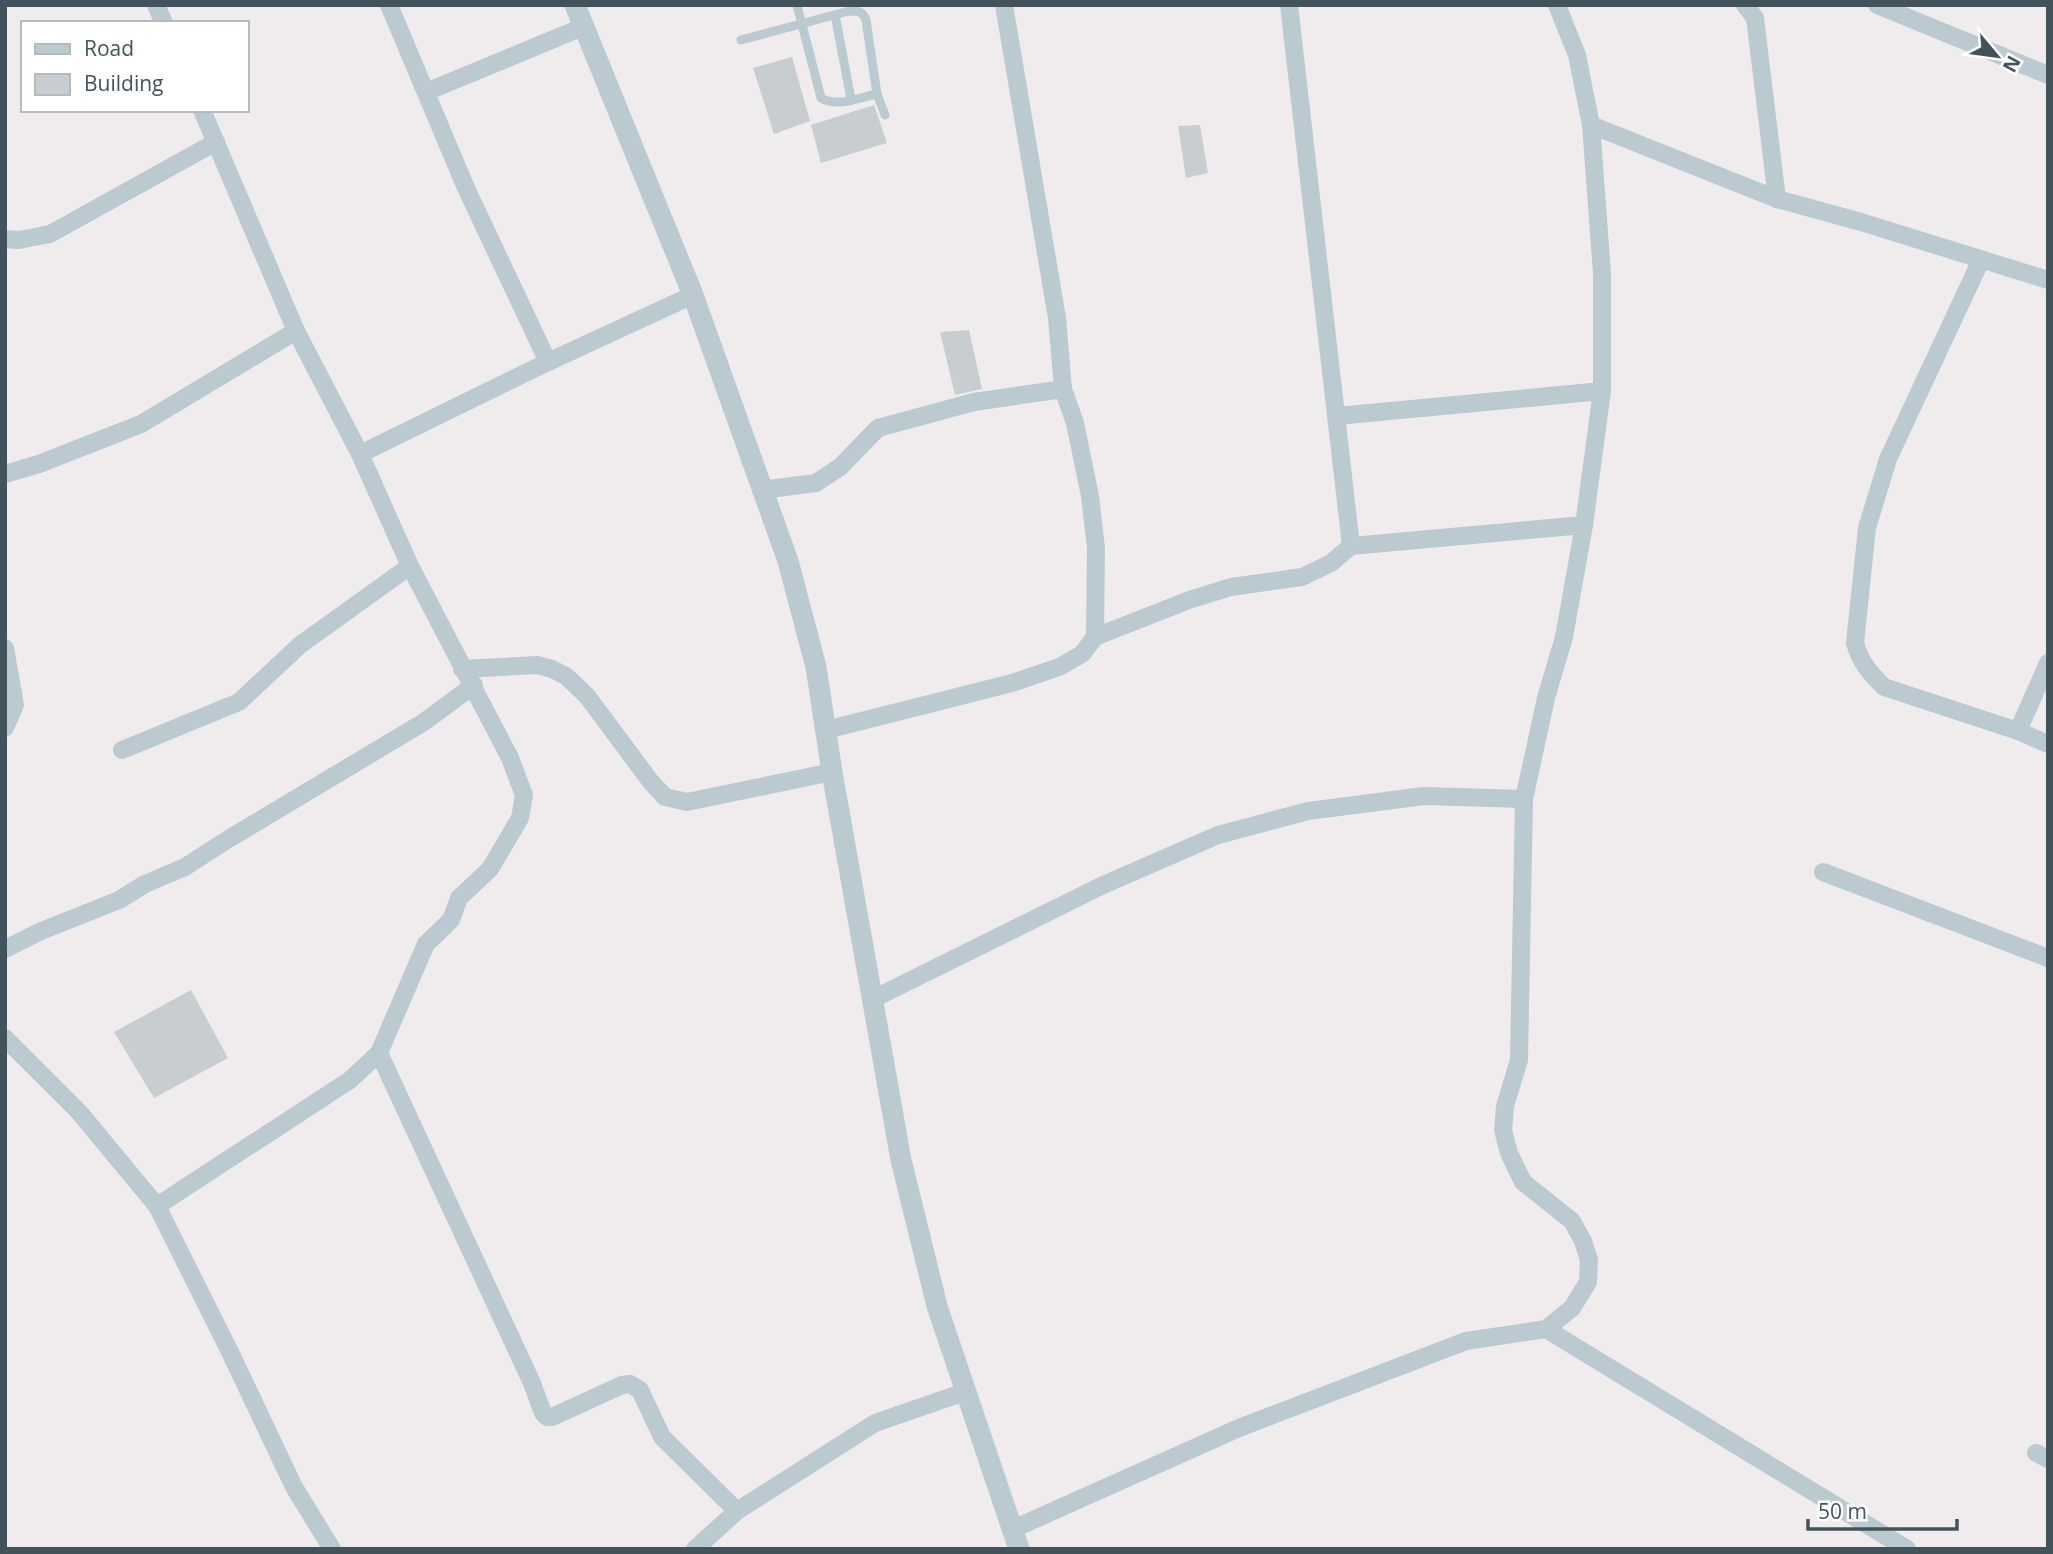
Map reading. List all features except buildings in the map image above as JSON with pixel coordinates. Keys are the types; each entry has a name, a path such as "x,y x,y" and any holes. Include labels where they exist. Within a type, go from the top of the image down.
{"street":[{"path":"156,5 163,21"},
{"path":"389,5 466,188 548,362"},
{"path":"575,5 693,295 788,561 816,667 901,1160 937,1306 1016,1539 1239,1429 1466,1341 1546,1329 1572,1308 1588,1282 1589,1260 1572,1221 1523,1182 1508,1153 1503,1130 1506,1107 1519,1060 1524,799 1546,698 1564,637 1584,525 1601,391 1602,273 1591,125 1577,55 1557,5"},
{"path":"1004,5 1057,318 1063,389 1075,423 1082,455 1097,548 1095,637"},
{"path":"1289,5 1351,546"},
{"path":"1745,5 1755,18 1777,199"},
{"path":"1877,5 2048,75"},
{"path":"426,92 583,27"},
{"path":"157,1206 350,1080 379,1053 426,944 451,920 459,898 490,869 520,818 524,795 510,758 410,566 360,454 296,331 203,112"},
{"path":"1591,125 1777,199 2048,280"},
{"path":"5,239 19,240 50,234 216,142"},
{"path":"1981,260 1888,459 1867,528 1856,643 1859,658 1884,687 2048,744"},
{"path":"360,454 693,295"},
{"path":"5,474 39,464 141,424 296,331"},
{"path":"761,490 816,483 839,467 878,428 974,402 1063,389"},
{"path":"1337,416 1601,391"},
{"path":"826,730 1012,683 1059,667 1082,654 1095,637 1189,600 1231,587 1302,576 1331,563 1351,546 1584,525"},
{"path":"122,750 240,702 300,645 410,566"},
{"path":"5,648 15,705 5,728"},
{"path":"2018,732 2048,663"},
{"path":"462,669 537,665 566,677 587,696 651,782 666,797 687,802 832,772"},
{"path":"5,949 41,931 119,900 145,884 185,867 424,722 474,685"},
{"path":"873,999 1101,886 1218,835 1308,811 1424,796 1524,799"},
{"path":"1824,872 2048,958"},
{"path":"5,1038 79,1112 157,1206 294,1487 332,1549"},
{"path":"379,1053 526,1370 543,1413 547,1418 552,1417 622,1385 630,1384 640,1390 662,1437 737,1511"},
{"path":"1546,1329 1884,1543 1907,1549"},
{"path":"695,1549 737,1511 875,1423 965,1392"}],"lane":[{"path":"797,5 821,97 832,103 877,93"},
{"path":"741,40 859,11 865,15 877,93 884,115"},
{"path":"835,15 851,99"}]}
